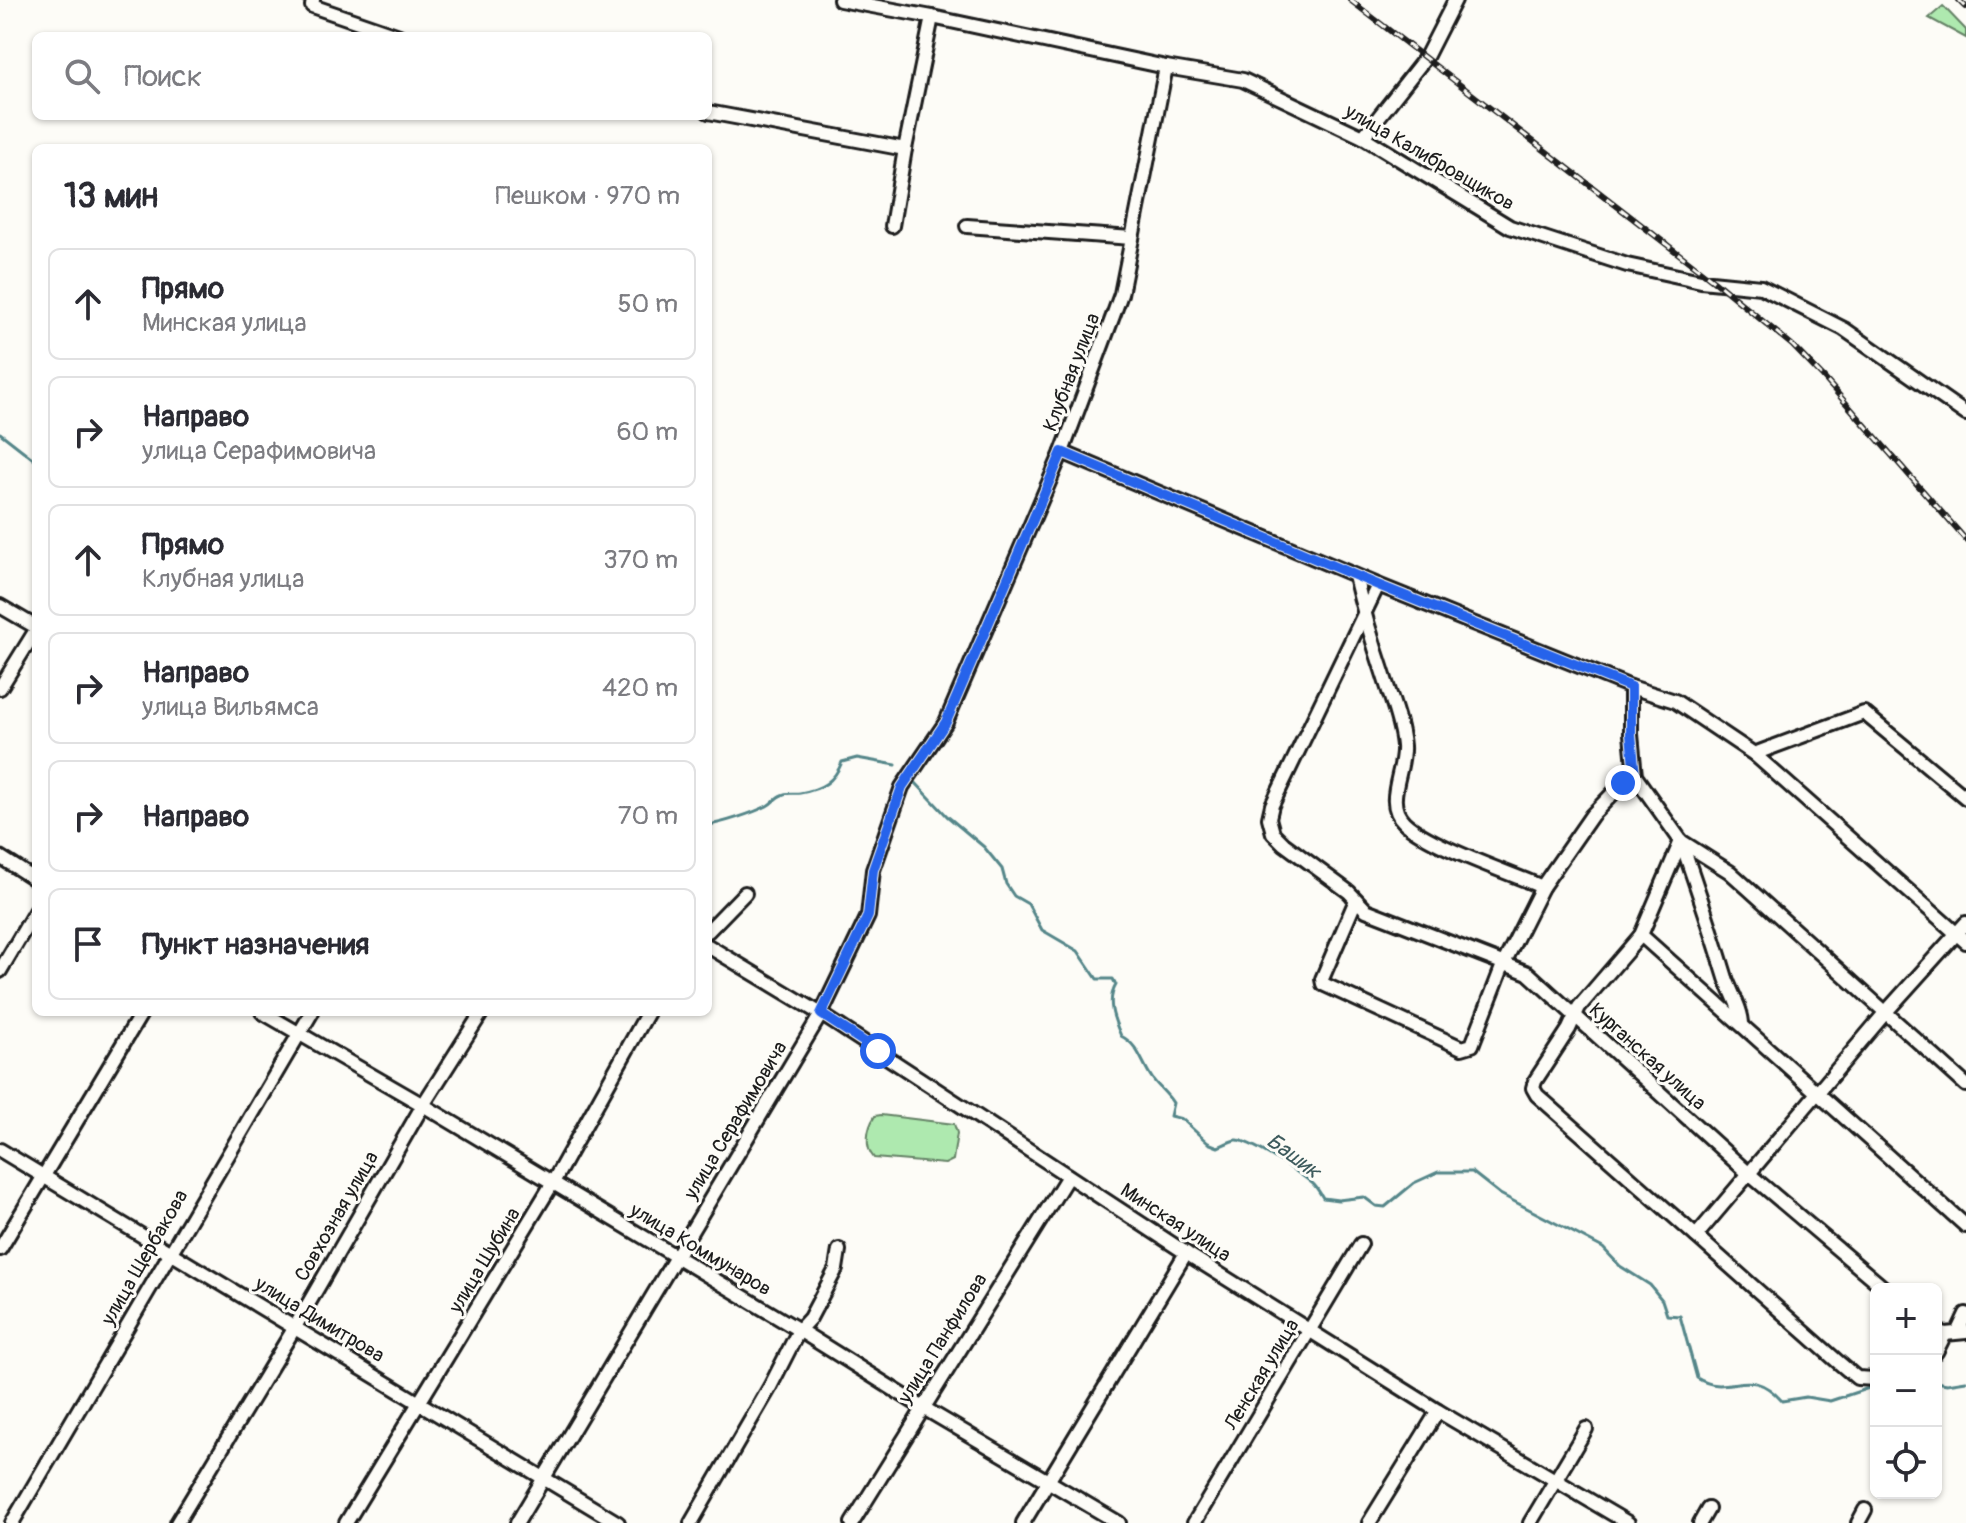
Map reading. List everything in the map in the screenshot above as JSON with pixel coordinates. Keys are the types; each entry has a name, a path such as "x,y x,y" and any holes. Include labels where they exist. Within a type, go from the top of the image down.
{"street":[{"name":"улица Калибровщиков","path":"840,0 1243,80 1363,137 1510,227 1627,265 1701,281 1761,287 1844,329 1966,414"},
{"path":"1363,137 1426,57 1455,0"},
{"path":"313,3 389,32"},
{"path":"892,226 932,17"},
{"name":"Клубная улица","path":"859,939 868,916 873,870 902,787 946,722 1062,452 1121,294 1166,67"},
{"path":"712,113 905,149"},
{"path":"967,226 1132,238"},
{"path":"1062,452 1355,576 1631,687 1675,701 1754,754 1962,938"},
{"path":"1355,576 1404,748 1394,799 1397,812 1404,822 1424,836 1542,887"},
{"path":"1364,615 1378,585"},
{"path":"0,606 32,626"},
{"name":"Курганская улица","path":"1364,615 1272,805 1269,818 1273,833 1349,892 1366,910 1528,973 1748,1173 1878,1283"},
{"path":"0,688 32,635"},
{"path":"1631,687 1635,776 1681,841 1742,1025"},
{"path":"1754,754 1864,713 1966,798"},
{"path":"1356,900 1322,979 1326,988 1462,1048 1472,1045 1503,965 1542,887 1592,815 1623,783 1635,776"},
{"path":"1681,841 1730,872 1966,1085"},
{"path":"1681,841 1641,935 1579,1007 1533,1088 1546,1103 1857,1378 1870,1379"},
{"path":"0,857 32,877"},
{"path":"712,927 745,893"},
{"path":"0,971 32,917"},
{"path":"1696,1236 1885,1013 1962,938 1966,923"},
{"path":"1641,935 1966,1226"},
{"name":"улица Серафимовича","path":"517,1523 821,1014 859,939"},
{"name":"Минская улица","path":"712,948 821,1014 1186,1253 1438,1411 1628,1523"},
{"path":"0,1249 140,1016"},
{"name":"улица Коммунаров","path":"269,1016 423,1105 1119,1523"},
{"name":"улица Щербакова","path":"12,1523 309,1016"},
{"name":"Совхозная улица","path":"177,1523 423,1105 479,1016"},
{"name":"улица Шубина","path":"346,1523 552,1184 646,1016"},
{"name":"улица Димитрова","path":"0,1150 618,1523"},
{"name":"улица Панфилова","path":"852,1523 1068,1176"},
{"name":"Ленская улица","path":"1194,1523 1361,1244"},
{"path":"691,1523 770,1387 799,1330 810,1318 836,1269 839,1250"},
{"path":"1023,1523 1186,1253"},
{"path":"1951,1332 1966,1314"},
{"path":"1369,1523 1438,1411"},
{"path":"1530,1523 1586,1429"},
{"path":"1700,1523 1708,1509"},
{"path":"1858,1523 1865,1510"}],"green space":[{"path":"1943,6 1966,30 1966,38 1929,18"},
{"path":"875,1116 954,1124 957,1133 953,1160 945,1164 874,1158 868,1143 869,1132"}],"waterway":[{"name":"Башик","path":"0,433 32,458"},
{"name":"Башик","path":"712,824 754,812 784,794 821,787 831,780 842,762 857,758 896,765"},
{"name":"Башик","path":"915,782 947,816 984,847 1002,869 1006,884 1014,896 1028,904 1042,930 1078,951 1097,979 1113,979 1116,985 1112,1010 1121,1036 1136,1049 1152,1078 1173,1103 1170,1116 1182,1119 1208,1143 1218,1147 1236,1140 1242,1141 1306,1178 1323,1198 1364,1197 1376,1206 1385,1207 1414,1183 1438,1172 1472,1172 1500,1194 1603,1248 1620,1266 1650,1285 1662,1300 1667,1315 1680,1316 1697,1378 1719,1385 1759,1384 1782,1401 1806,1397 1830,1401 1870,1388"},
{"name":"Башик","path":"1942,1383 1966,1381"}],"railway":[{"path":"1350,0 1714,281 1792,345 1966,540"},
{"path":"1959,0 1966,7"}],"route":[{"path":"878,1051 821,1014 868,916 873,870 902,787 946,722 1062,452 1631,687 1635,776 1623,783"}]}
